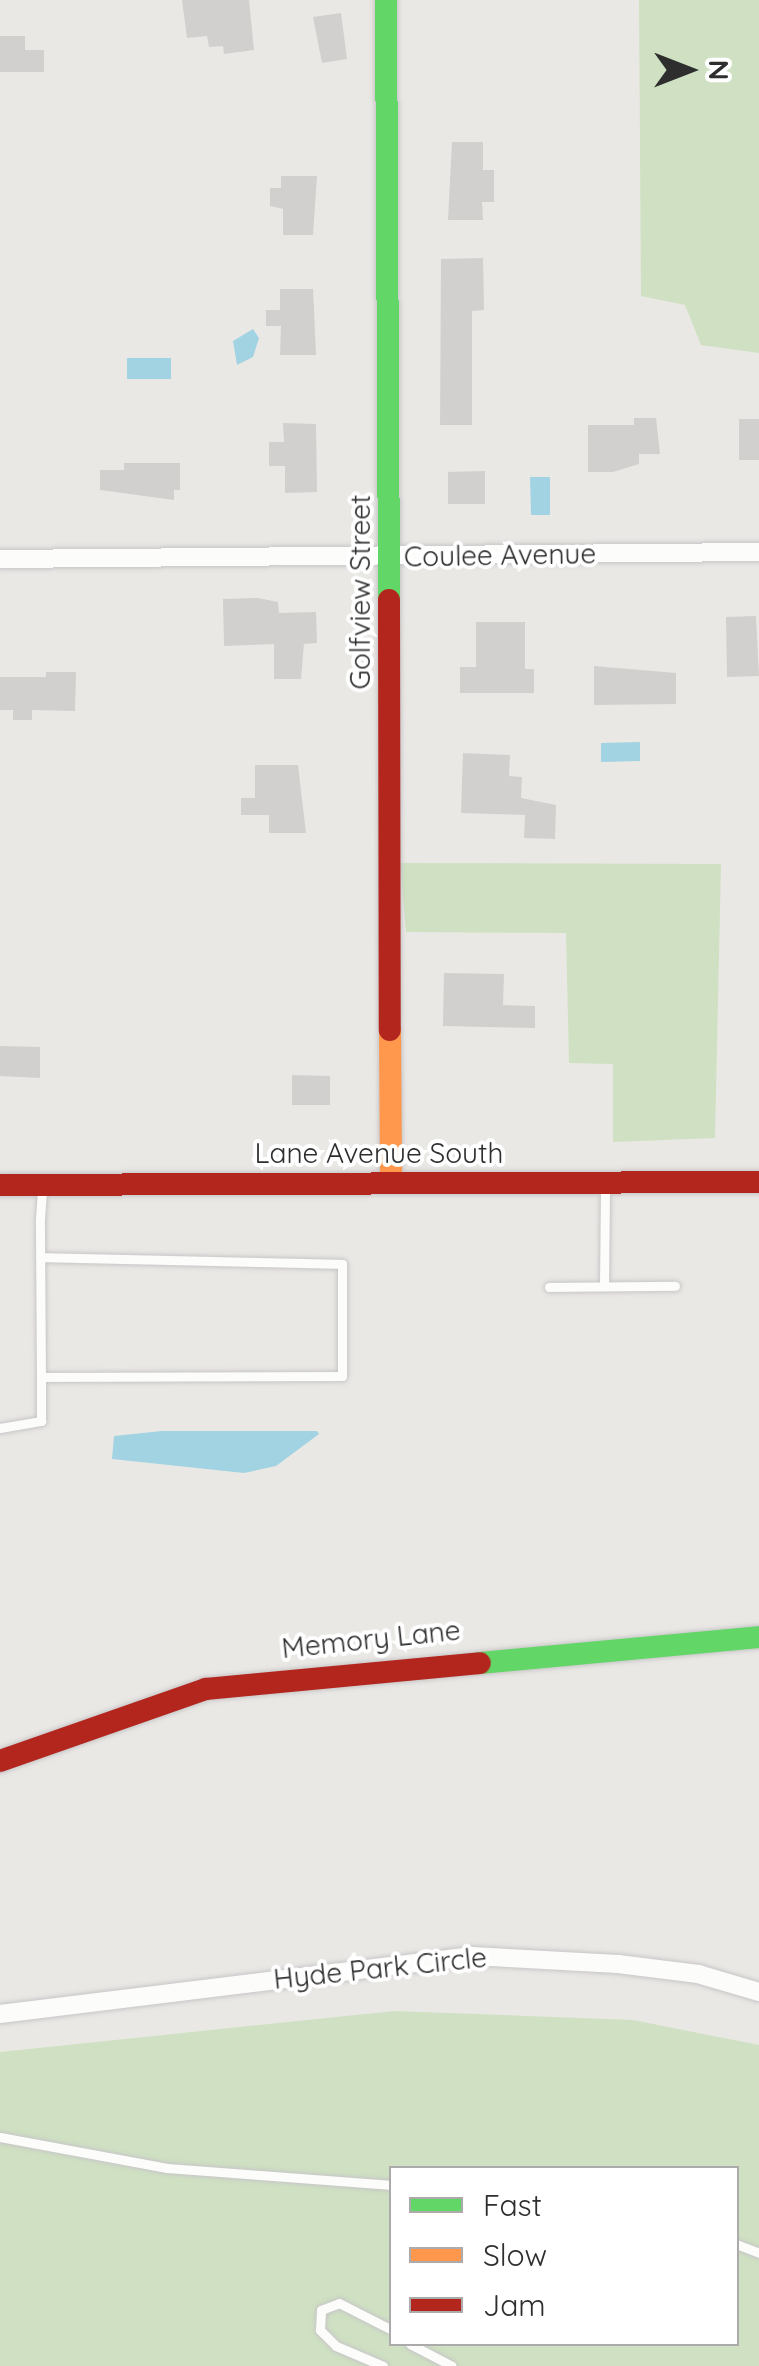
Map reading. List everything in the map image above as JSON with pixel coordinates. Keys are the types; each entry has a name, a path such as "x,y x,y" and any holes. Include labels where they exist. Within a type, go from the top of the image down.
{"street":[{"name":"Golfview Street","path":"386,0 391,1183"},
{"name":"Coulee Avenue","path":"0,559 759,552"},
{"name":"Lane Avenue South","path":"0,1185 759,1182"},
{"name":"Memory Lane","path":"0,1761 206,1689 759,1637"},
{"name":"Hyde Park Circle","path":"0,2014 472,1956 618,1964 698,1974 759,1992"}],"lane":[{"path":"604,1286 605,1182"},
{"path":"0,1428 41,1421 43,1185"},
{"path":"40,1257 342,1264 342,1376 40,1377"},
{"path":"549,1286 676,1286"},
{"path":"0,2137 168,2168 389,2184"},
{"path":"383,2366 336,2346 320,2330 321,2310 338,2303 389,2328"},
{"path":"414,2346 452,2366"}],"green space":[{"path":"639,0 759,0 759,353 701,345 685,305 641,296"},
{"path":"400,863 721,864 715,1138 613,1142 613,1064 569,1063 566,933 406,932"},
{"path":"394,2011 633,2020 759,2045 759,2366 0,2366 0,2052"}],"water":[{"path":"253,329 259,338 253,357 237,365 233,341"},
{"path":"127,358 171,358 171,379 127,379"},
{"path":"530,477 550,477 550,515 531,515"},
{"path":"640,742 640,761 601,762 601,743"},
{"path":"162,1431 319,1434 276,1466 244,1473 112,1459 114,1436"}],"building":[{"path":"182,0 249,0 254,50 224,54 223,46 209,47 207,36 187,38"},
{"path":"341,13 347,59 322,63 313,17"},
{"path":"0,36 25,36 25,50 44,50 44,72 0,72"},
{"path":"452,142 483,142 483,170 494,170 494,202 482,202 483,220 448,220"},
{"path":"281,176 317,176 313,235 283,235 283,209 270,206 270,188 281,188"},
{"path":"483,258 484,310 472,311 472,425 440,425 441,259"},
{"path":"280,289 313,289 316,355 280,355 281,326 266,326 266,310 280,310"},
{"path":"634,418 656,418 660,454 639,454 639,464 613,472 588,472 588,425 634,425"},
{"path":"739,419 759,419 759,460 739,460"},
{"path":"283,423 316,424 317,492 285,493 285,466 269,466 269,442 284,442"},
{"path":"124,463 180,463 180,490 174,490 174,500 100,490 100,470 124,470"},
{"path":"485,471 485,504 448,504 448,472"},
{"path":"223,599 278,602 279,613 316,612 317,643 304,644 301,679 274,679 274,644 224,646"},
{"path":"756,616 759,676 727,677 726,617"},
{"path":"476,622 525,622 525,669 534,669 534,693 460,693 460,667 476,667"},
{"path":"594,666 676,673 676,704 594,705"},
{"path":"46,672 76,672 75,711 32,710 32,720 13,720 13,710 0,710 0,677 46,677"},
{"path":"463,753 510,755 509,776 522,777 521,798 556,805 555,839 524,838 525,815 461,813"},
{"path":"255,765 298,765 306,833 269,833 269,815 241,815 241,798 255,798"},
{"path":"444,973 504,974 503,1005 535,1006 535,1028 443,1026"},
{"path":"0,1046 40,1047 40,1078 0,1076"},
{"path":"292,1075 330,1076 330,1105 292,1105"}],"traffic: fast":[{"path":"386,0 389,600"},
{"path":"480,1663 759,1637"}],"traffic: slow":[{"path":"390,1030 391,1183"}],"traffic: jam":[{"path":"389,600 390,1030"},
{"path":"0,1185 759,1182"},
{"path":"0,1761 206,1689 480,1663"}]}
